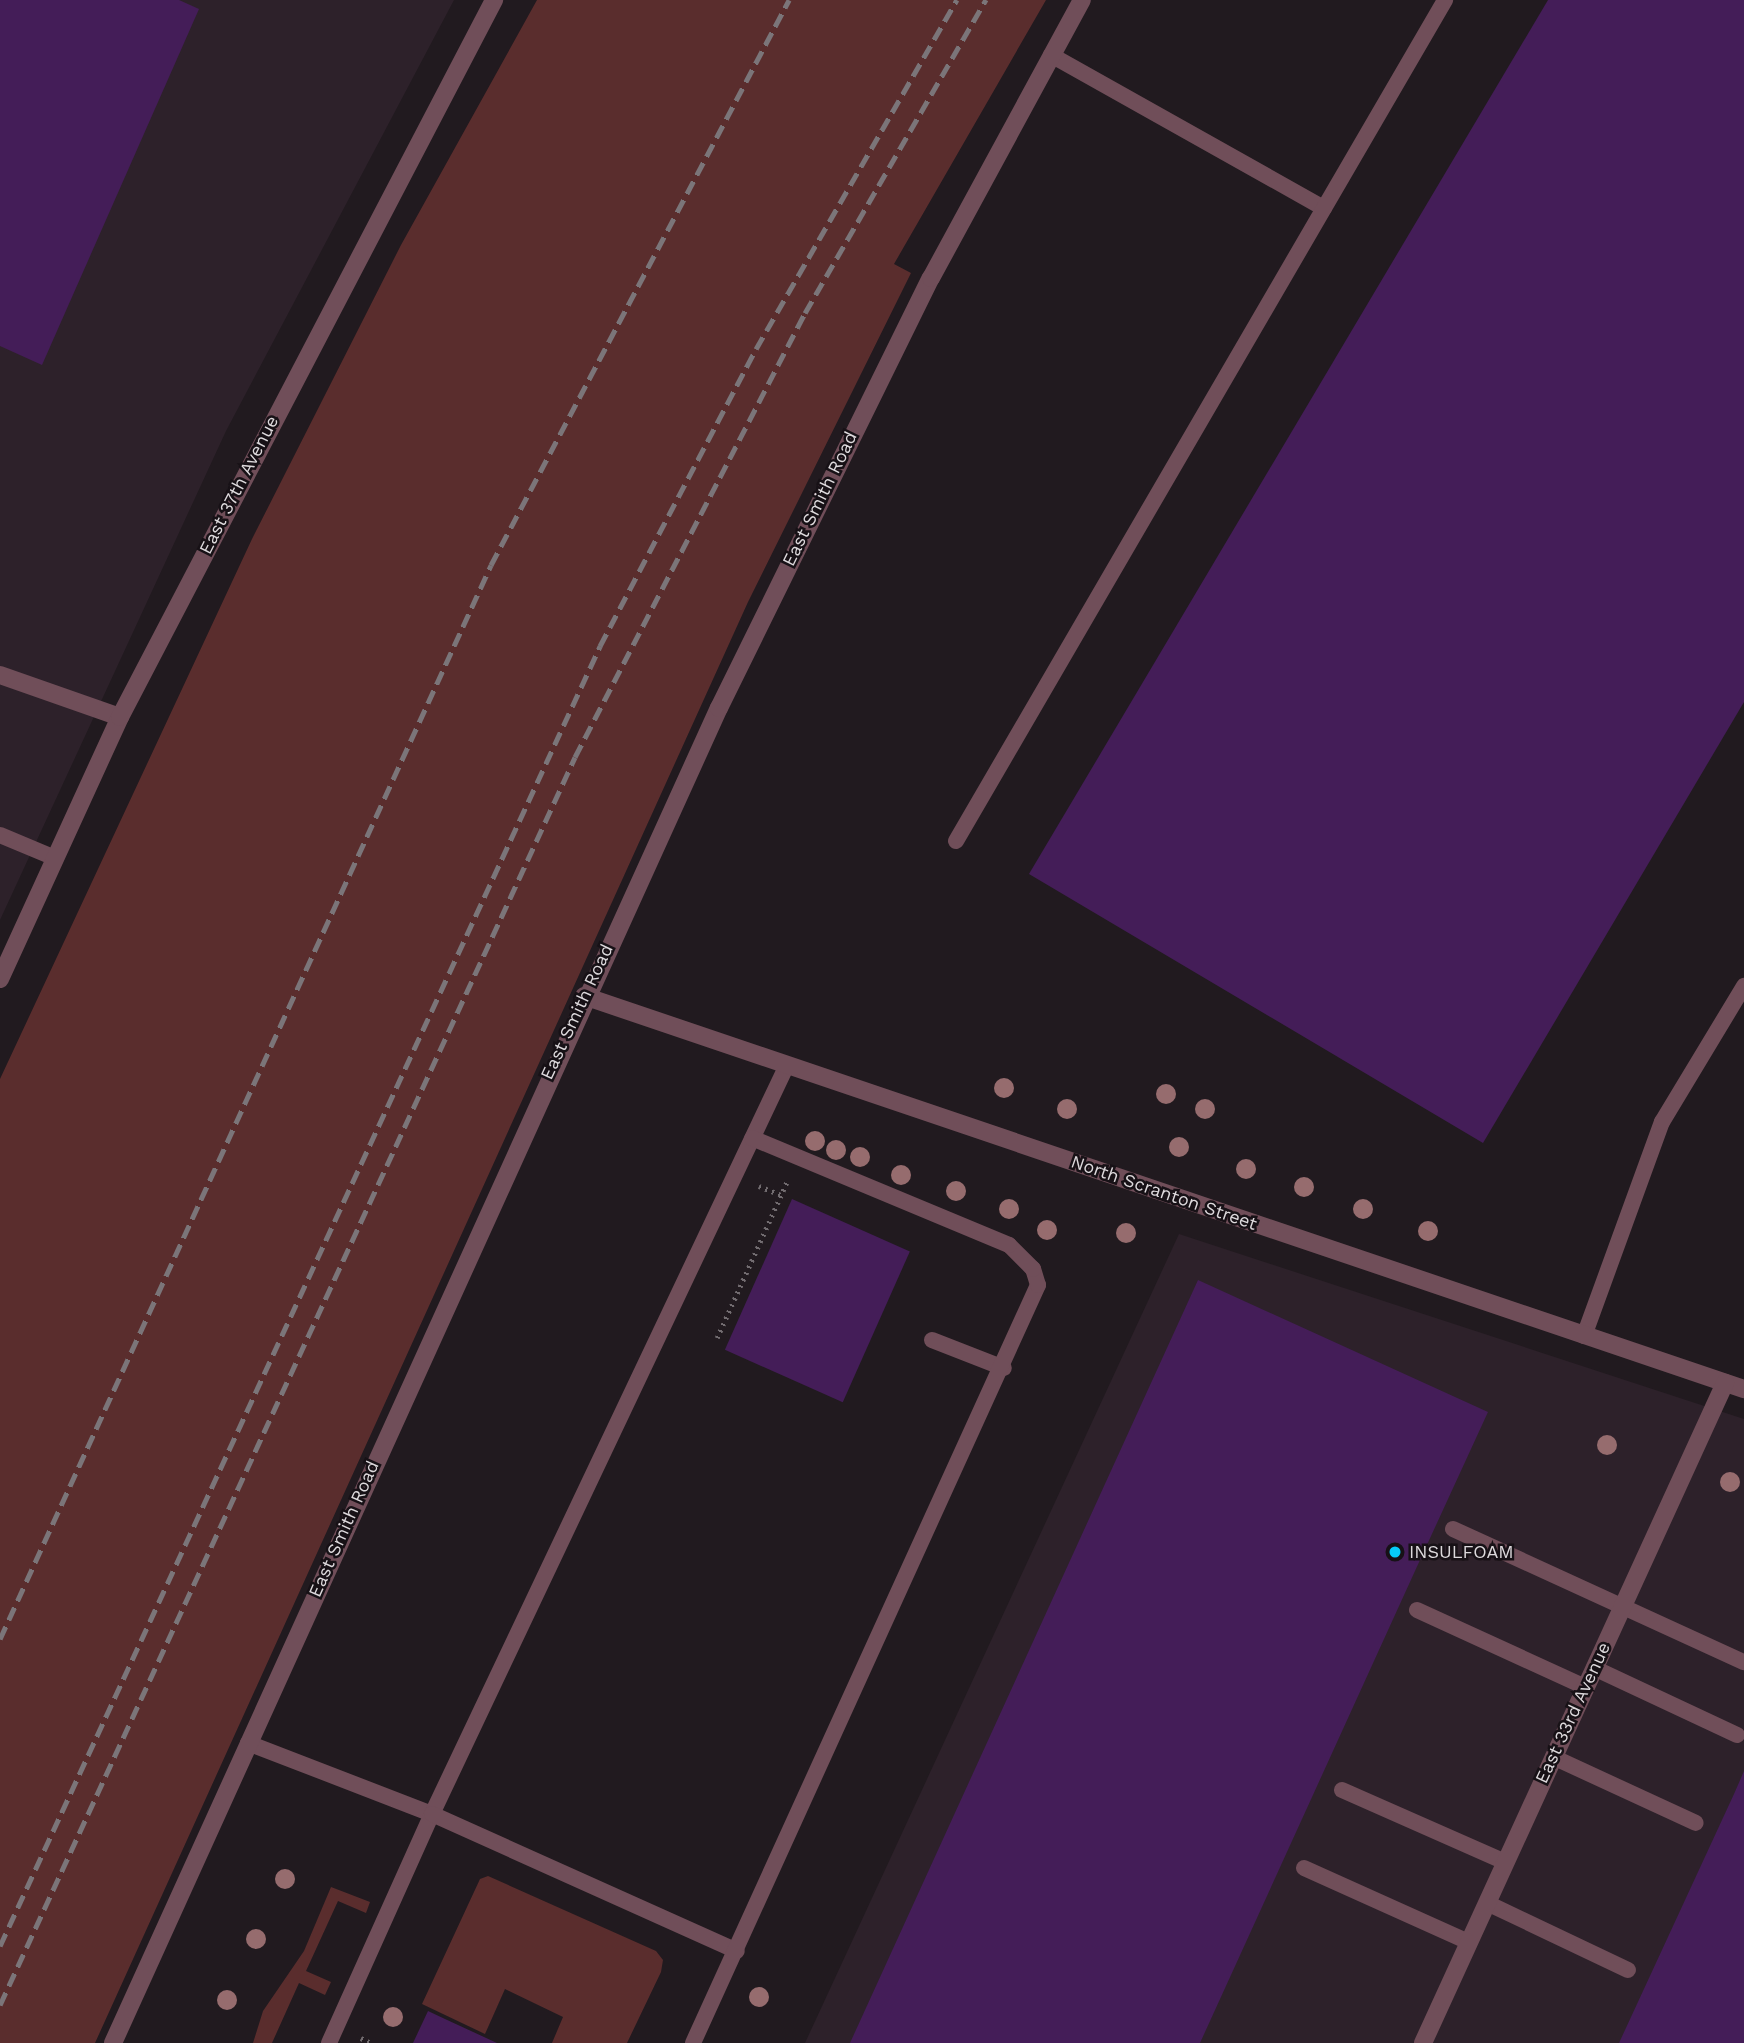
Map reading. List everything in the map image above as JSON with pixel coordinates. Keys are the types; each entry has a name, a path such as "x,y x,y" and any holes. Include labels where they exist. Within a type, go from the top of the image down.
{"street":[{"name":"East 37th Avenue","path":"0,979 120,717 494,0"},
{"name":"East Smith Road","path":"113,2043 584,996 841,455 1082,0"},
{"path":"0,675 120,717"},
{"name":"North Scranton Street","path":"584,996 1744,1389"},
{"name":"East 33rd Avenue","path":"1423,2043 1725,1383"}],"lane":[{"path":"956,841 1445,0"},
{"path":"1051,55 1324,208"},
{"path":"0,835 55,859"},
{"path":"1584,1336 1662,1122 1744,986"},
{"path":"329,2043 432,1814 786,1065"},
{"path":"693,2043 1004,1368 1038,1285 1022,1255 982,1232 751,1138"},
{"path":"932,1340 1004,1368"},
{"path":"1453,1529 1744,1662"},
{"path":"1417,1610 1585,1687"},
{"path":"1594,1668 1737,1735"},
{"path":"248,1743 432,1814 737,1951"},
{"path":"1553,1757 1696,1823"},
{"path":"1342,1790 1505,1862"},
{"path":"1304,1868 1469,1942"},
{"path":"1487,1903 1628,1970"}],"path":[{"path":"717,1338 791,1173"},
{"path":"758,1186 781,1195"},
{"path":"358,2036 371,2043"}],"shaded area":[{"path":"0,0 454,0 226,431 0,920"},
{"path":"537,0 1046,0 894,264 911,273 748,602 95,2043 0,2043 0,1079 252,539 401,245"},
{"path":"1179,1234 1744,1419 1744,2043 805,2043"},
{"path":"488,1876 656,1951 663,1960 661,1972 627,2043 552,2043 563,2017 505,1989 485,2034 422,2004 480,1879"},
{"path":"331,1887 370,1902 366,1913 338,1901 306,1971 331,1982 325,1995 299,1983 272,2043 253,2043 263,2011 304,1951"}],"building":[{"path":"0,0 179,0 199,9 42,365 0,346"},
{"path":"1548,0 1744,0 1744,702 1483,1143 1029,874"},
{"path":"792,1199 910,1251 843,1402 725,1350"},
{"path":"1198,1280 1488,1412 1200,2043 850,2043"},
{"path":"1744,1771 1744,2043 1619,2043 1734,1794"},
{"path":"428,2011 445,2019 497,2043 413,2043"}],"railway":[{"path":"0,1639 491,565 789,0"},
{"path":"0,1946 600,646 756,349 957,0"},
{"path":"0,2005 575,757 805,313 986,0"}],"place":[{"name":"INSULFOAM","path":"1395,1552"}]}
